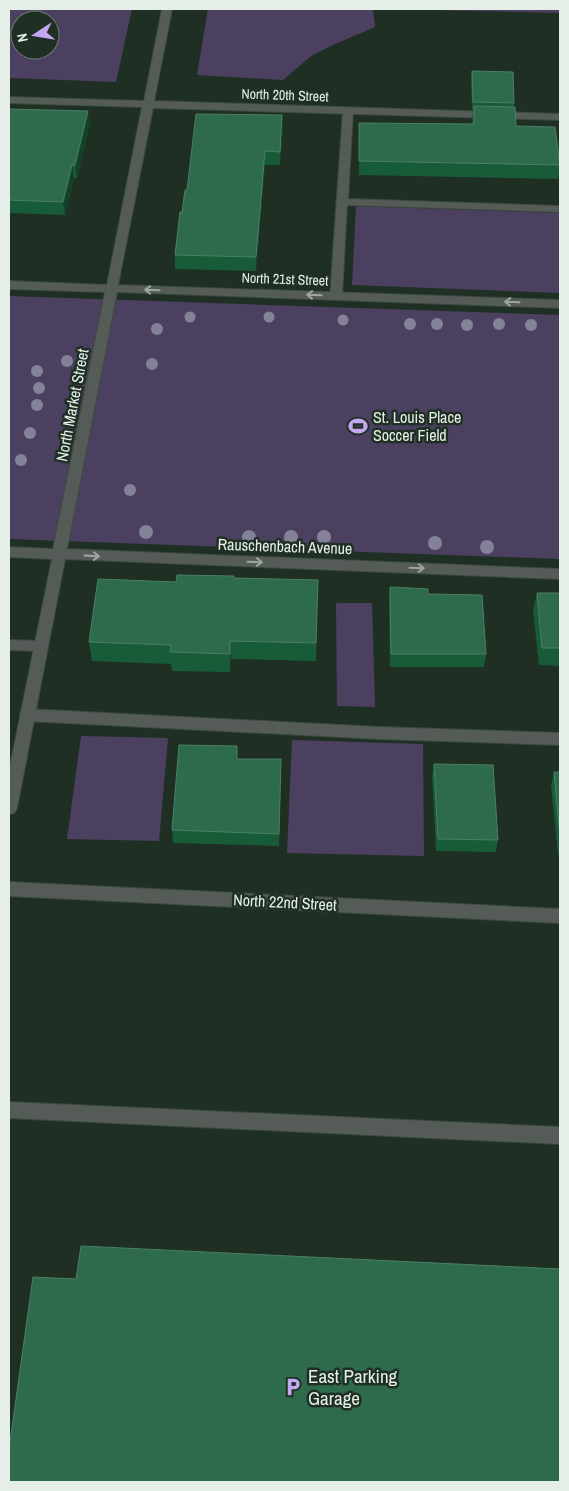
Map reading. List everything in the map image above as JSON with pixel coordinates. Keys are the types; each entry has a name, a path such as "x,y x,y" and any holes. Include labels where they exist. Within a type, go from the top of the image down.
{"street":[{"name":"North Market Street","path":"9,808 167,9"},
{"name":"North 20th Street","path":"9,100 560,116"},
{"path":"336,296 348,110"},
{"path":"342,202 560,209"},
{"name":"North 21st Street","path":"9,285 560,304"},
{"name":"Rauschenbach Avenue","path":"9,552 560,574"},
{"path":"9,645 41,646"},
{"path":"27,715 560,740"},
{"name":"North 22nd Street","path":"9,889 560,916"},
{"path":"9,1110 560,1136"}],"shaded area":[{"path":"9,9 132,9 116,82 9,78"},
{"path":"208,9 373,9 375,27 311,56 283,80 197,75"},
{"path":"390,9 560,9 560,13"},
{"path":"356,206 560,213 560,293 352,285"},
{"path":"9,296 560,315 560,559 9,539"},
{"path":"336,603 372,603 375,707 337,706"},
{"path":"81,736 168,738 159,841 67,839"},
{"path":"292,740 423,744 424,856 287,853"}],"building":[{"path":"472,71 513,72 514,103 473,102"},
{"path":"474,106 515,107 516,126 555,127 560,165 359,161 359,123 474,124"},
{"path":"9,109 88,111 75,165 72,165 63,202 9,200"},
{"path":"196,114 282,115 280,152 265,151 256,257 175,255 180,212 182,212 185,190 187,190"},
{"path":"177,575 318,580 316,643 230,641 230,654 170,652 171,645 89,642 98,579 176,582"},
{"path":"390,587 428,589 428,594 482,595 486,654 391,654"},
{"path":"537,593 560,593 560,648 542,648"},
{"path":"179,745 237,746 237,759 281,759 279,834 172,830"},
{"path":"434,764 493,765 498,840 438,839"},
{"path":"554,772 560,772 560,837"},
{"name":"East Parking Garage","path":"81,1246 560,1269 560,1482 9,1482 9,1449 33,1277 76,1279"}],"place":[{"name":"St. Louis Place Soccer Field","path":"358,426"},
{"name":"East Parking Garage","path":"293,1387"}]}
